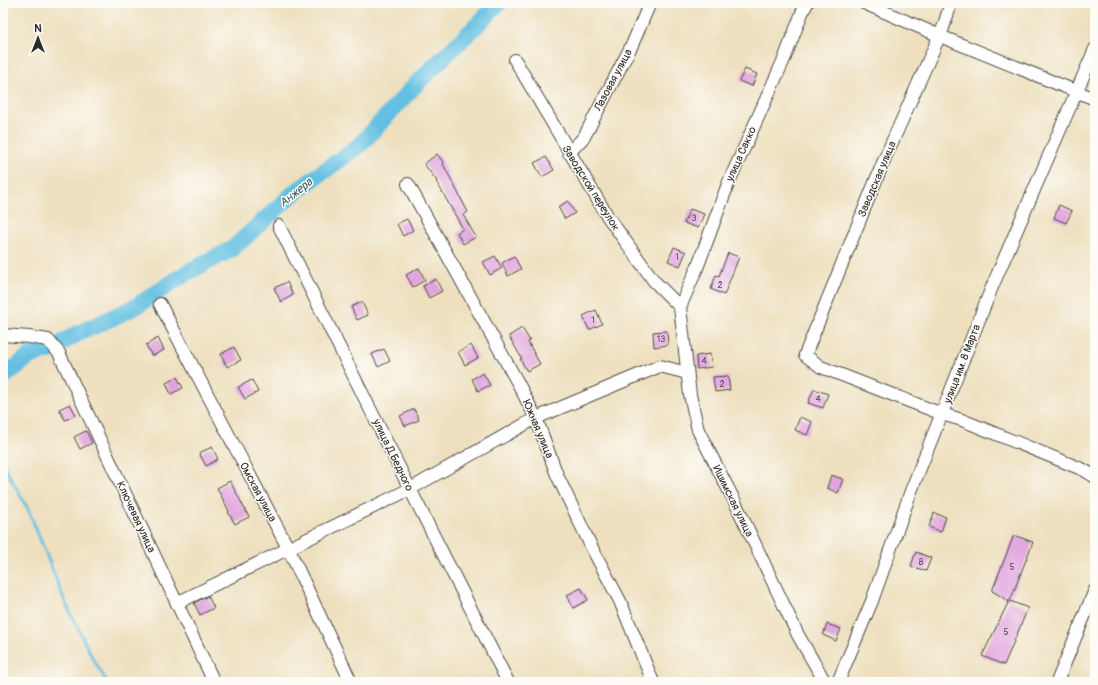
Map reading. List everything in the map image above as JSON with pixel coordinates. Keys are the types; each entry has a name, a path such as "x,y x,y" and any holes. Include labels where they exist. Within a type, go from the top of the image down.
{"street":[{"name":"Лазовая улица","path":"569,153 584,137 632,45 650,3"},
{"name":"улица Сакко","path":"680,307 697,268 728,184 785,57 807,3"},
{"path":"864,3 940,36 1095,99"},
{"name":"Заводская улица","path":"942,414 821,367 805,355 885,158 940,36 951,3"},
{"name":"улица им. 8 Марта","path":"838,682 872,601 911,491 992,287 1095,50"},
{"name":"Заводской переулок","path":"514,60 608,217 654,281 680,307"},
{"name":"Южная улица","path":"408,184 536,418 557,475 592,548 620,600 654,682"},
{"name":"улица Д.Бедного","path":"279,226 508,682"},
{"name":"Омская улица","path":"160,304 288,548 351,682"},
{"name":"Ишимская улица","path":"680,307 690,395 698,430 734,500 798,635 825,682"},
{"name":"Ключевая улица","path":"3,335 48,340 59,353 214,682"},
{"path":"177,603 410,489 536,418 660,366 687,373"},
{"path":"942,414 962,420 1084,470 1095,477"},
{"path":"1057,682 1095,590"}],"building":[{"path":"745,69 757,74 752,86 739,81"},
{"path":"437,154 444,163 443,164 468,212 463,215 476,237 463,244 457,233 463,229 437,181 424,164"},
{"path":"546,157 554,170 542,177 534,163"},
{"path":"568,201 575,213 565,219 558,207"},
{"path":"1059,205 1072,211 1066,223 1054,218"},
{"path":"690,209 704,214 698,228 684,223"},
{"path":"407,219 413,230 403,236 397,224"},
{"path":"674,247 686,252 680,266 668,261"},
{"path":"728,253 739,257 724,295 711,289 716,275 719,276"},
{"path":"495,256 502,268 490,275 483,262"},
{"path":"514,256 521,269 508,276 502,263"},
{"path":"419,268 425,280 413,287 406,275"},
{"path":"436,279 442,291 429,298 423,286"},
{"path":"287,282 293,295 281,302 274,288"},
{"path":"362,302 368,315 357,320 351,307"},
{"path":"596,310 602,324 589,330 583,316"},
{"path":"522,328 530,341 528,342 540,364 527,371 509,336"},
{"path":"667,331 668,345 654,347 653,332"},
{"path":"158,338 164,350 152,356 146,345"},
{"path":"471,345 478,358 465,365 458,352"},
{"path":"234,347 241,360 227,367 221,354"},
{"path":"384,349 390,361 378,367 372,354"},
{"path":"710,354 712,367 697,369 696,356"},
{"path":"483,373 490,385 478,391 472,379"},
{"path":"728,376 730,390 715,392 713,377"},
{"path":"177,377 183,388 171,394 166,383"},
{"path":"252,380 258,392 245,399 238,387"},
{"path":"814,389 828,394 823,408 808,403"},
{"path":"70,404 76,415 65,420 59,409"},
{"path":"414,409 419,420 405,426 400,416"},
{"path":"800,417 812,422 807,435 795,430"},
{"path":"86,431 92,443 80,449 74,437"},
{"path":"212,447 218,459 206,466 199,453"},
{"path":"831,475 843,479 838,493 827,488"},
{"path":"230,481 249,517 235,524 217,488"},
{"path":"934,513 946,517 941,532 929,527"},
{"path":"1014,535 1033,542 1010,601 1028,608 1004,665 982,656 1009,601 992,591"},
{"path":"916,552 931,558 926,571 911,566"},
{"path":"581,588 588,600 573,608 567,595"},
{"path":"208,596 214,608 200,615 194,603"},
{"path":"827,624 841,629 836,641 823,635"}],"waterway":[{"name":"Анжера","path":"62,343 75,335 135,307 188,272 232,249 294,193 360,145 418,82 499,3"},
{"name":"Анжера","path":"3,377 30,356 50,350"},
{"path":"3,464 29,511 66,604 92,657 107,682"}]}
